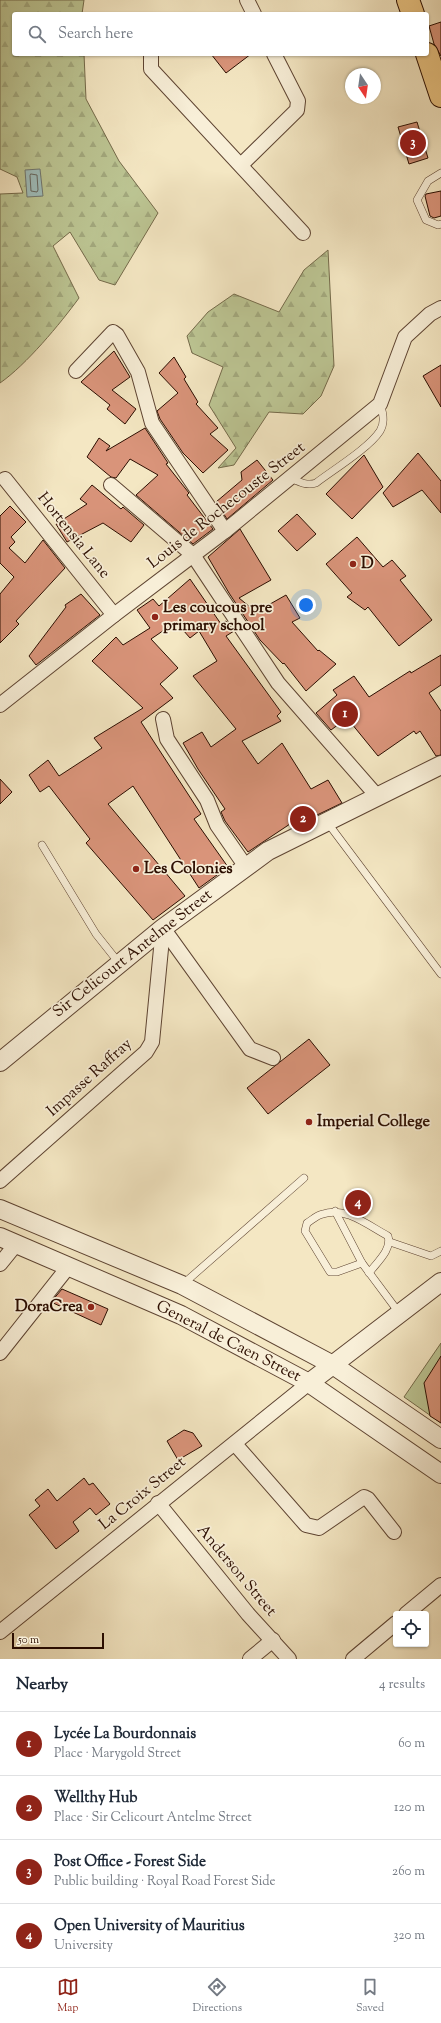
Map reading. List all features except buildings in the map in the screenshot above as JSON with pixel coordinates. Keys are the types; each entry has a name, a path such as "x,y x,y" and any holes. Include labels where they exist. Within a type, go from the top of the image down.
{"main road":[{"path":"408,0 412,12"},
{"path":"428,56 441,96"}],"street":[{"path":"247,0 253,12"},
{"path":"151,56 150,69 303,233"},
{"path":"241,165 297,110 298,101 275,56"},
{"path":"380,404 405,337 430,314 441,308"},
{"path":"76,371 112,332 117,335 138,372 152,423 225,531"},
{"name":"Louis de Rochecouste Street","path":"0,705 114,615 225,531 380,404"},
{"name":"Hortensia Lane","path":"5,479 114,615"},
{"path":"111,485 193,555 278,683 377,796"},
{"path":"163,719 167,739 207,800 217,825 246,867"},
{"name":"Sir Celicourt Antelme Street","path":"0,1062 163,928 268,851 441,764"},
{"path":"163,928 250,1048 273,1058"},
{"name":"Impasse Raffray","path":"0,1181 146,1052 152,1042 163,928"},
{"name":"General de Caen Street","path":"0,1209 182,1285 333,1366 441,1439"},
{"name":"General de Caen Street","path":"0,1237 17,1243 181,1315 309,1383 441,1474"},
{"path":"0,1264 17,1243"},
{"path":"0,1353 69,1266"},
{"path":"309,1383 441,1282"},
{"name":"La Croix Street","path":"0,1632 158,1503 235,1444 309,1383"},
{"path":"235,1444 306,1524 319,1528 364,1497 368,1499 394,1532"},
{"name":"Anderson Street","path":"158,1503 248,1614 289,1659"},
{"path":"410,1611 441,1585"},
{"path":"353,1659 393,1626"},
{"path":"250,1659 273,1640"}],"lane":[{"path":"441,173 428,181 417,200 426,220 438,225 441,224"},
{"path":"290,478 301,483 316,483 370,442 380,430 383,416 380,404"},
{"path":"327,822 441,974"},
{"path":"42,845 96,934 120,963"},
{"path":"182,1285 304,1178"},
{"path":"335,1211 362,1263 400,1314"},
{"path":"362,1263 337,1272 330,1272 305,1232 307,1223 322,1214 335,1211 344,1213 388,1236 390,1242 388,1248 369,1273"},
{"path":"390,1242 431,1256 441,1250"}],"green space":[{"path":"0,0 84,0 82,12 12,12 12,56 84,56 86,99 119,161 158,213 115,285 99,280 70,232 53,246 79,298 53,332 21,366 0,383 0,194 23,193 17,177 0,169"},
{"path":"328,250 334,366 321,396 303,414 269,412 234,465 218,468 236,448 209,405 223,367 192,353 187,336 208,312 234,294 279,312 304,270"},
{"path":"441,1343 441,1423 404,1397"}],"water":[{"path":"40,169 43,196 27,197 25,170"}],"place":[{"name":"Post Office - Forest Side","path":"413,143"},
{"name":"D","path":"353,564"},
{"name":"Les coucous pre primary school","path":"155,617"},
{"name":"Lycée La Bourdonnais","path":"345,714"},
{"name":"Wellthy Hub","path":"303,819"},
{"name":"Les Colonies","path":"136,869"},
{"name":"Imperial College","path":"309,1122"},
{"name":"Open University of Mauritius","path":"358,1203"},
{"name":"DoraCrea","path":"91,1307"}]}
